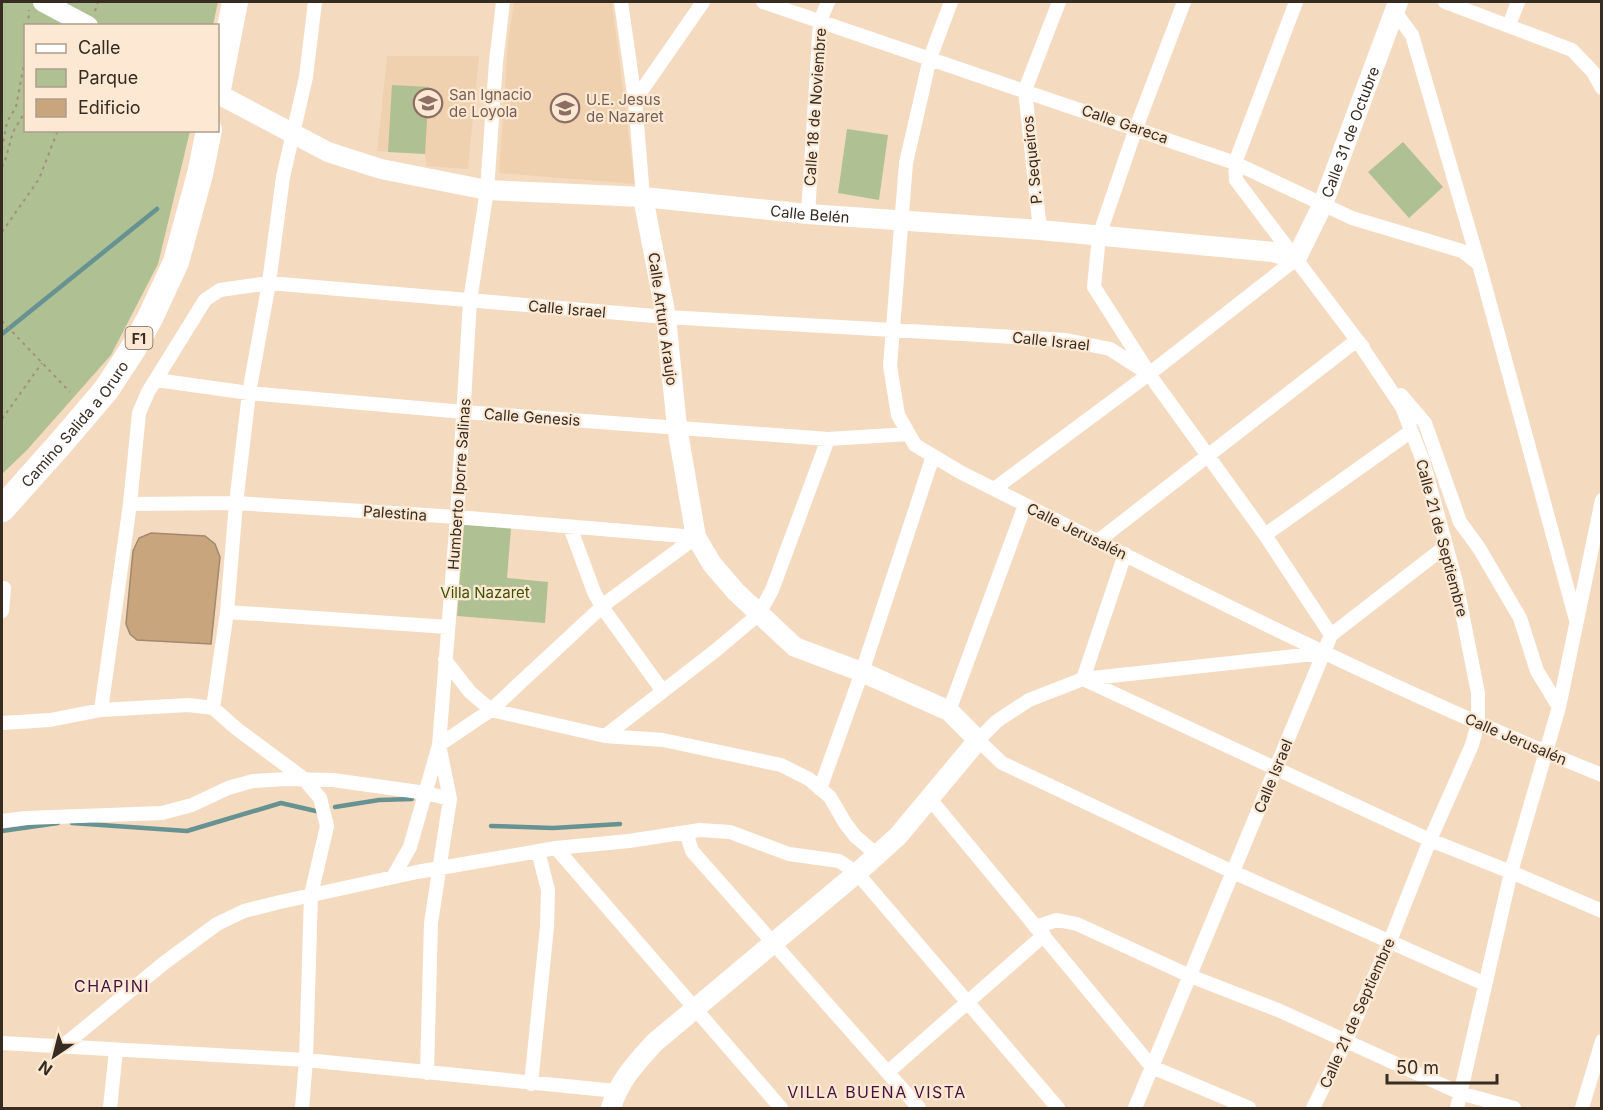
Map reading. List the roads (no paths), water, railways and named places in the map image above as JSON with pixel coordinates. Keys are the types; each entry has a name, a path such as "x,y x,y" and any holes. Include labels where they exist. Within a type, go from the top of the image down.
{"highway":[{"path":"219,84 235,2"},
{"name":"Camino Salida a Oruro","path":"2,509 106,390 144,328 176,262 200,174 209,132"}],"main road":[{"path":"43,2 84,24"},
{"name":"Calle 31 de Octubre","path":"1296,260 1323,204 1396,7"},
{"name":"Calle Belén","path":"219,95 328,152 381,169 487,190 643,197 808,214 1040,230 1273,252 1296,260"},
{"name":"Calle Arturo Araujo","path":"643,197 666,317 677,427 696,537 711,564 736,592 795,646 862,672 949,711"},
{"path":"613,1100 627,1072 654,1043 857,873 898,836 930,799 978,740 949,711"}],"street":[{"path":"310,2 311,25"},
{"path":"213,708 227,612 236,503 249,393 269,284 283,177 306,76 315,2"},
{"name":"Humberto Iporre Salinas","path":"427,1073 431,923 450,799 439,745 457,517 470,301 487,190 496,62 503,2"},
{"name":"Calle Arturo Araujo","path":"621,2 635,100 643,197"},
{"path":"635,100 703,2"},
{"name":"Calle Gareca","path":"763,2 1236,163 1352,218 1462,250 1479,264"},
{"name":"Calle 18 de Noviembre","path":"808,214 820,21 828,2"},
{"name":"Calle Jerusalén","path":"951,2 930,58 906,163 890,366 898,415 915,445 1025,505 1323,653 1602,776"},
{"path":"1025,90 1059,2"},
{"path":"1149,374 1094,287 1099,236 1136,128 1184,2"},
{"path":"1236,163 1296,2"},
{"path":"1445,2 1572,50 1593,72 1602,88"},
{"path":"1509,25 1518,2"},
{"path":"1396,7 1412,35 1479,264 1576,620"},
{"name":"P. Sequeiros","path":"1025,90 1040,230"},
{"name":"Calle 21 de Septiembre","path":"1236,163 1236,180 1357,340 1402,407 1423,461 1456,582 1478,693 1478,723 1472,745 1430,840 1390,941 1346,1041 1313,1108"},
{"path":"994,489 1149,374 1296,260"},
{"name":"Calle Israel","path":"101,710 130,504 139,413 156,380 205,300 220,290 269,284 666,317 1066,340 1110,349 1149,374 1265,535 1331,635 1135,1108"},
{"path":"1098,541 1357,340 1425,423 1460,522 1479,548 1520,618 1537,671 1559,707"},
{"name":"Calle Genesis","path":"156,380 249,393 464,412 828,439 909,434"},
{"path":"1265,535 1410,432"},
{"path":"605,736 759,614 772,590 828,439"},
{"path":"820,789 862,672 933,456"},
{"path":"1457,1108 1511,872 1559,707 1576,620 1596,552 1602,500"},
{"name":"Palestina","path":"130,504 236,503 457,517 696,537"},
{"path":"949,711 1025,505"},
{"path":"570,526 594,592 602,607 662,690"},
{"path":"393,877 410,847 439,745 491,710 602,607 696,537"},
{"path":"1331,635 1446,546"},
{"path":"1083,680 1125,554"},
{"path":"2,611 4,588"},
{"path":"227,612 448,627"},
{"path":"1323,653 1083,680 1029,700 997,721 978,740 1002,763 1233,872 1485,984"},
{"path":"446,660 470,692 491,710 605,736 663,740 781,765 809,779 830,797 855,836 877,855"},
{"path":"1083,680 1430,840 1602,911"},
{"path":"2,723 50,720 101,710 188,705 213,708 304,780 320,798 327,826 312,895 302,1108"},
{"path":"2,821 162,813 192,805 228,788 253,781 333,780 426,793 450,799"},
{"path":"930,799 1152,1067 1249,1108"},
{"path":"63,1046 164,963 217,924 244,911 393,877 538,851 700,830 730,832 789,854 840,861 857,873 1058,1108"},
{"path":"686,832 692,851 919,1108"},
{"path":"556,848 781,1108"},
{"path":"531,1084 547,927 548,890 538,851"},
{"path":"888,1072 966,1003 1040,931 1057,920 1077,924 1190,976 1278,1010 1460,1093 1514,1108"},
{"path":"1582,1108 1602,1041"},
{"path":"2,1043 306,1060 531,1084 613,1100"},
{"path":"110,1108 116,1050"}],"waterway":[{"path":"2,334 157,209"},
{"path":"335,807 379,800 412,799"},
{"path":"72,823 187,831 281,803 320,812"},
{"path":"2,831 58,823"},
{"path":"491,826 553,828 620,824"}],"place":[{"name":"San Ignacio de Loyola","path":"428,103"},
{"name":"U.E. Jesus de Nazaret","path":"565,108"}],"district":[{"name":"CHAPINI","path":"112,986"},
{"name":"VILLA BUENA VISTA","path":"877,1092"}],"park label":[{"name":"Villa Nazaret","path":"485,592"}]}
